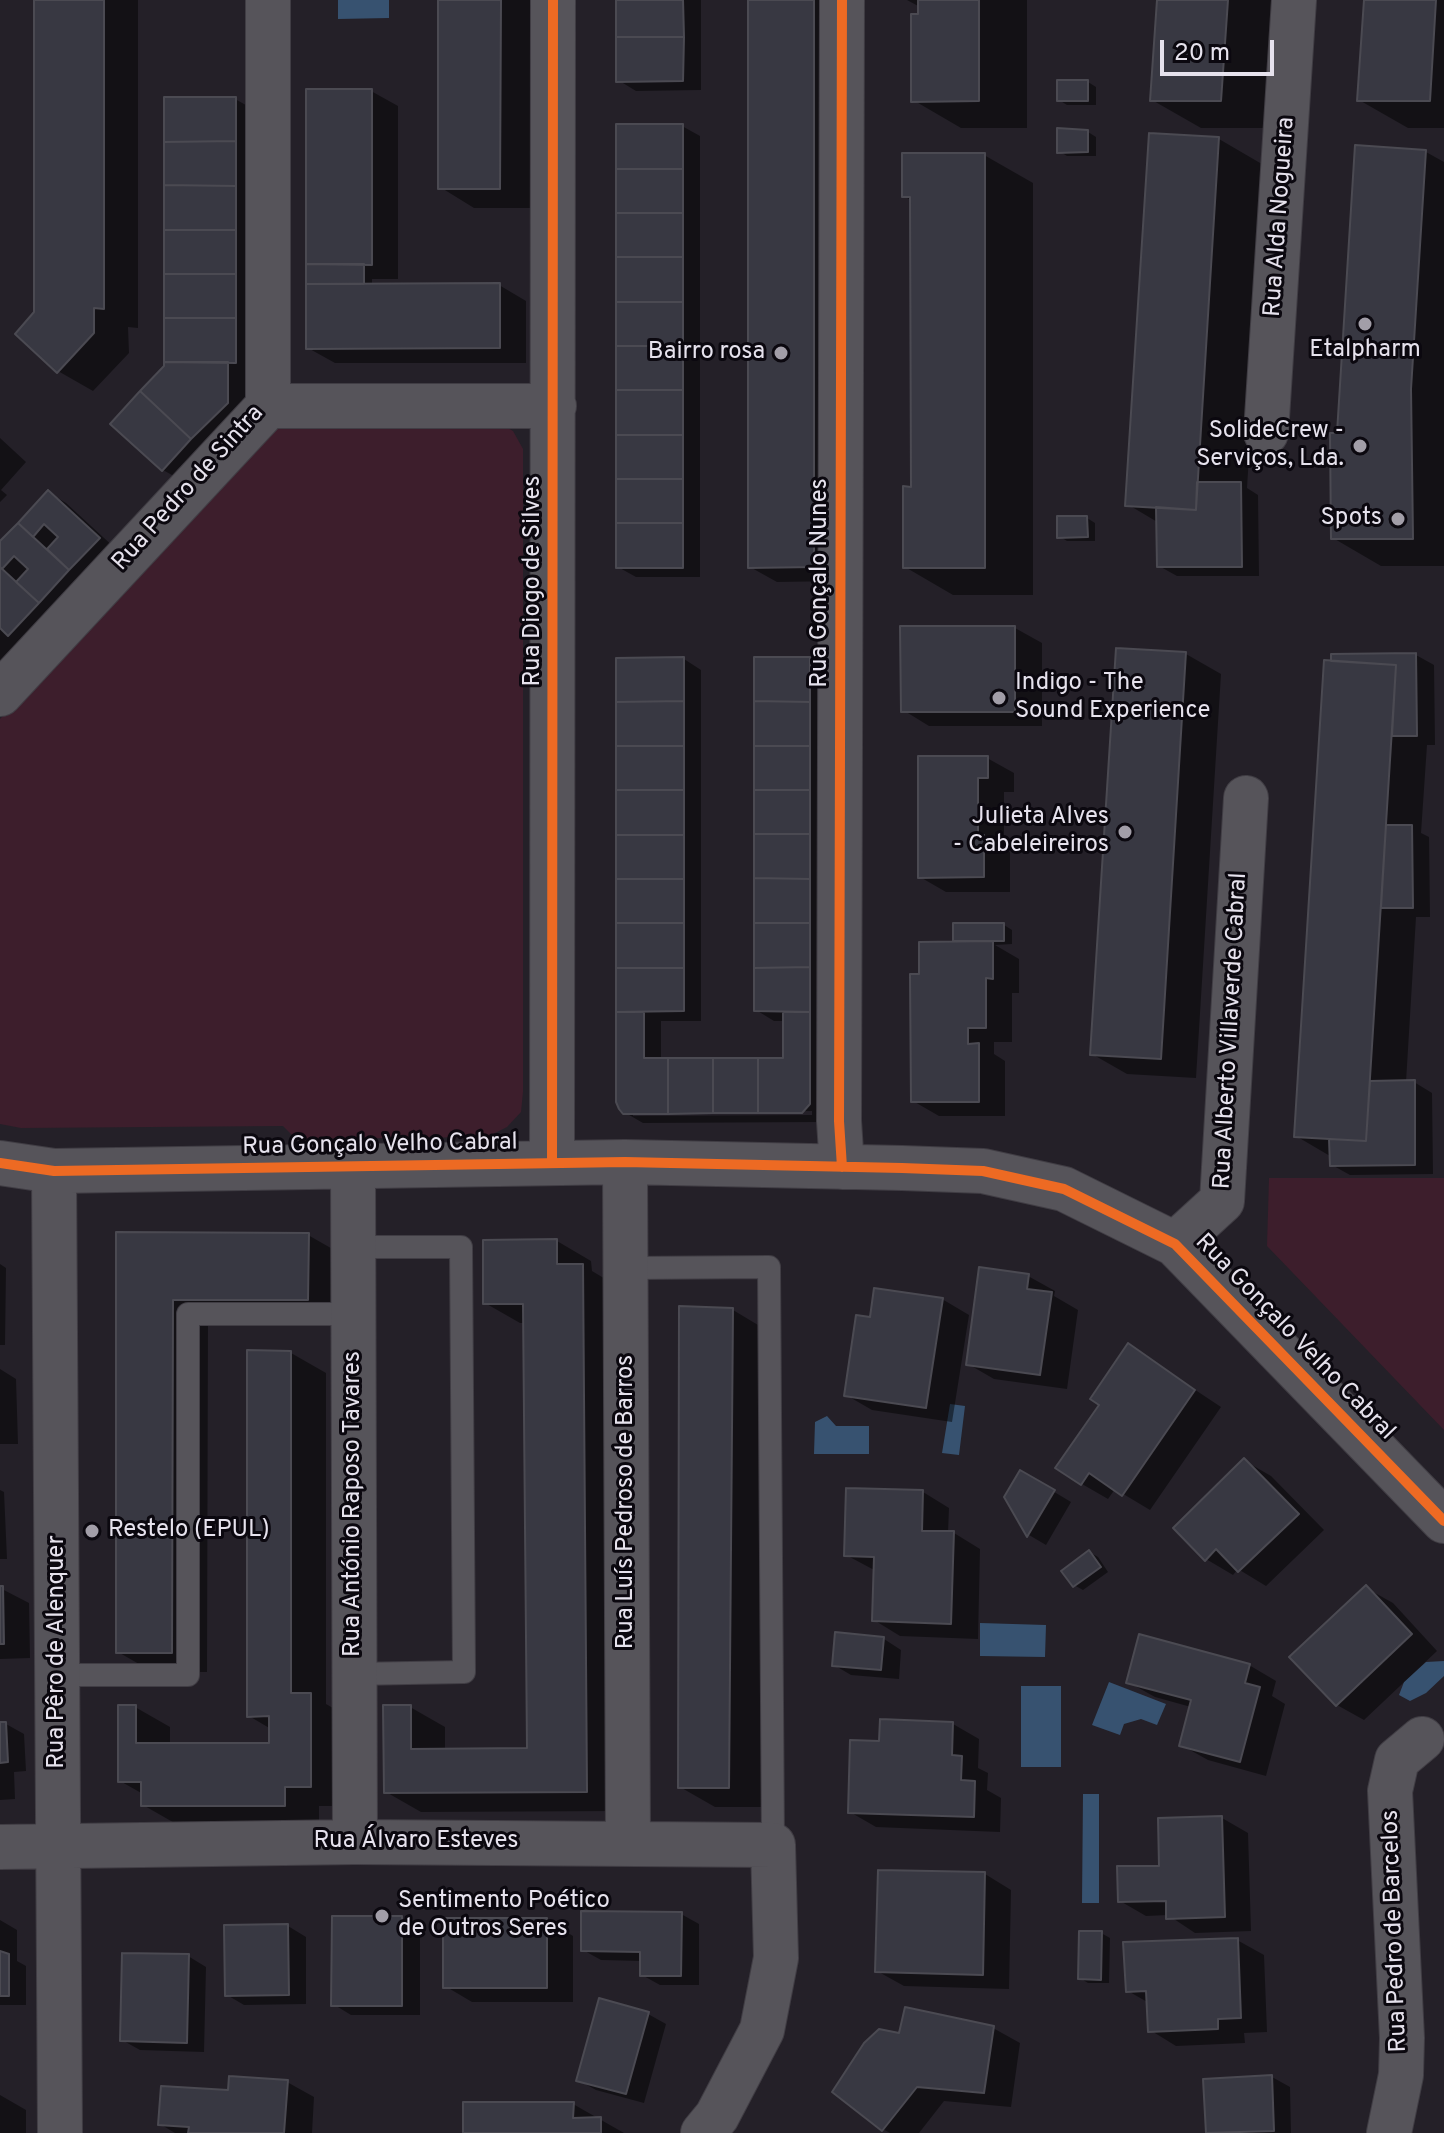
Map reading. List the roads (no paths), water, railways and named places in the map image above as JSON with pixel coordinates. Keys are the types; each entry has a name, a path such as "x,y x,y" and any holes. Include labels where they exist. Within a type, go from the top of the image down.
{"street":[{"name":"Rua Pedro de Sintra","path":"0,694 268,406 268,0"},
{"name":"Rua Diogo de Silves","path":"552,1163 553,0"},
{"name":"Rua Gonçalo Nunes","path":"842,0 839,1121 842,1167"},
{"name":"Rua Alda Nogueira","path":"1266,433 1294,0"},
{"path":"268,406 554,406"},
{"name":"Rua Alberto Villaverde Cabral","path":"1175,1244 1222,1201 1246,798"},
{"name":"Rua Gonçalo Velho Cabral","path":"0,1163 54,1171 625,1162 842,1167 983,1171 1064,1189 1175,1244 1444,1521"},
{"name":"Rua Luís Pedroso de Barros","path":"625,1162 628,1842"},
{"name":"Rua António Raposo Tavares","path":"353,1166 355,1842"},
{"name":"Rua Pêro de Alenquer","path":"54,1171 60,2133"},
{"name":"Rua Pedro de Barcelos","path":"1389,2133 1401,2075 1402,2038 1390,1791 1397,1760 1422,1739"},
{"name":"Rua Álvaro Esteves","path":"0,1847 355,1842 773,1845"},
{"path":"703,2133 717,2116 762,2030 776,1958 773,1845"}],"lane":[{"path":"354,1247 461,1247 464,1672 354,1674"},
{"path":"627,1268 769,1267 773,1845"},
{"path":"59,1675 188,1675 188,1314 354,1314"}],"water":[{"path":"338,0 389,0 389,18 338,19"},
{"path":"950,1404 965,1406 959,1455 942,1453"},
{"path":"827,1416 836,1426 869,1426 869,1454 814,1454 815,1422"},
{"path":"980,1623 1046,1625 1045,1657 980,1656"},
{"path":"1444,1661 1444,1676 1426,1693 1410,1701 1399,1695 1404,1682 1426,1662"},
{"path":"1109,1682 1166,1704 1157,1725 1141,1719 1124,1724 1120,1735 1092,1725"},
{"path":"1021,1686 1061,1686 1061,1767 1021,1767"},
{"path":"1083,1794 1099,1794 1099,1903 1082,1903"}],"place":[{"name":"Etalpharm","path":"1365,324"},
{"name":"Bairro rosa","path":"781,353"},
{"name":"SolideCrew - Serviços, Lda.","path":"1360,446"},
{"name":"Spots","path":"1398,519"},
{"name":"Indigo - The Sound Experience","path":"999,698"},
{"name":"Julieta Alves - Cabeleireiros","path":"1125,832"},
{"name":"Restelo (EPUL)","path":"92,1531"},
{"name":"Sentimento Poético de Outros Seres","path":"382,1916"}]}
